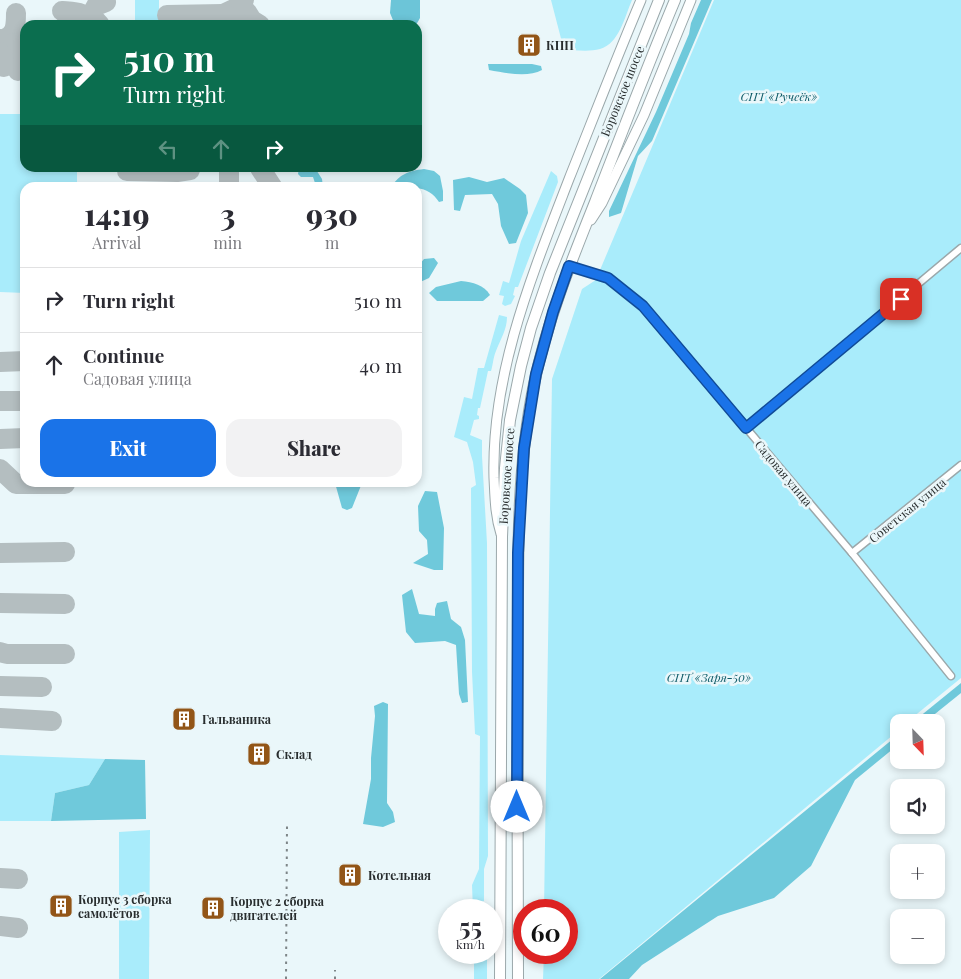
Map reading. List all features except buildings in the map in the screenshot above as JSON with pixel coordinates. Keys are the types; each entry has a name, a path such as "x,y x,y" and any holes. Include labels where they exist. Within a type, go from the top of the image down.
{"main road":[{"path":"502,537 495,506 494,434 507,362 534,271 641,0"},
{"name":"Боровское шоссе","path":"500,979 502,537 505,468 510,420 526,347 550,273 659,0"},
{"name":"Боровское шоссе","path":"518,979 518,589 522,476 533,386 553,312 569,266 675,0"},
{"path":"582,234 602,203 634,136 691,0"}],"street":[{"path":"746,428 961,248"},
{"name":"Садовая улица","path":"569,266 608,278 643,306 852,554 951,676"},
{"name":"Советская улица","path":"852,554 961,465"}],"green space":[{"path":"135,0 159,0 159,20 135,20"},
{"path":"551,0 632,0 617,36 607,46 587,51 564,50"},
{"path":"714,0 961,0 961,678 917,714 890,714 890,737 599,979 543,979 544,964 578,964 578,899 544,899 552,379 582,289 608,272 600,270"},
{"path":"0,114 20,114 20,172 77,172 77,182 20,182 20,293 0,292"},
{"path":"551,171 557,176 558,182 518,287 515,287 513,295 515,296 511,304 505,306 502,304 504,296 499,295 503,281 509,283 521,241"},
{"path":"499,315 507,317 506,326 495,354 491,371 488,371 480,408 478,408 477,415 479,419 474,420 470,435 482,440 487,543 488,856 484,869 484,899 473,899 472,885 479,869 480,736 475,734 472,672 471,488 476,485 473,462 467,442 454,437 464,397 472,399 478,368 484,368"},
{"path":"0,755 105,759 89,785 55,793 51,821 0,821"},
{"path":"150,830 149,979 119,979 119,832"},
{"path":"474,964 487,964 487,979 474,979"}],"shaded area":[{"path":"391,0 420,0 419,20 393,20 390,13"},
{"path":"701,0 712,0 652,141 638,156 621,213 609,217 609,211 656,112 689,34 691,23"},
{"path":"488,64 532,64 541,66 542,70 530,74 509,73 489,70"},
{"path":"422,169 434,171 440,176 443,201 439,202 435,196 422,189 422,182 395,182 405,174 422,172"},
{"path":"298,172 318,172 322,182 315,182 313,177 301,177"},
{"path":"469,177 487,182 504,178 526,195 528,213 516,243 509,244 501,226 498,204 492,194 465,195 460,211 454,210 453,180"},
{"path":"434,258 438,263 429,278 422,281 422,261 424,259"},
{"path":"461,281 478,285 490,295 483,301 437,301 429,293 436,287"},
{"path":"336,487 360,487 352,508 347,510 342,508"},
{"path":"425,491 437,492 444,528 443,570 434,570 413,563 428,554 427,540 419,531 418,506"},
{"path":"412,589 419,614 435,616 437,603 447,601 451,619 461,627 465,640 468,702 462,703 459,694 456,645 445,641 415,643 406,632 402,595"},
{"path":"961,683 961,693 935,714 923,714"},
{"path":"383,702 388,704 387,803 393,812 395,822 383,827 363,824 371,779 374,706"},
{"path":"890,741 890,751 855,780 811,866 774,898 718,916 642,965 629,979 600,979"},
{"path":"105,759 145,760 146,819 51,821 55,793 89,785"}],"taxiway":[{"path":"223,14 238,7 244,0"},
{"path":"96,20 91,15 96,6 106,2"},
{"path":"62,11 76,12 90,20"},
{"path":"247,12 252,20"},
{"path":"0,39 7,38 13,33 16,13"},
{"path":"167,15 223,14 235,20"},
{"path":"13,43 18,54 18,71"},
{"path":"0,52 4,59 4,67"},
{"path":"229,172 229,182"},
{"path":"263,172 269,182"},
{"path":"0,362 20,361"},
{"path":"0,401 20,401"},
{"path":"0,439 20,438"},
{"path":"0,469 16,484 20,484"},
{"path":"0,553 65,552"},
{"path":"0,603 65,604"},
{"path":"0,652 7,654 65,654"},
{"path":"0,686 42,687"},
{"path":"0,718 52,721"},
{"path":"0,878 18,879"},
{"path":"0,926 18,928"}],"railway":[{"path":"286,979 287,825"},
{"path":"335,970 335,979"}],"place":[{"name":"КПП","path":"529,45"},
{"name":"Гальваника","path":"184,719"},
{"name":"Склад","path":"259,754"},
{"name":"Котельная","path":"350,875"},
{"name":"Корпус 3 сборка самолётов","path":"61,906"},
{"name":"Корпус 2 сборка двигателей","path":"213,908"}],"route":[{"path":"517,807 518,553 524,448 536,374 553,312 569,266 608,278 643,306 746,428 901,299"}],"park label":[{"name":"СНТ «Ручеёк»","path":"779,96"},
{"name":"СНТ «Заря-50»","path":"709,677"}]}
